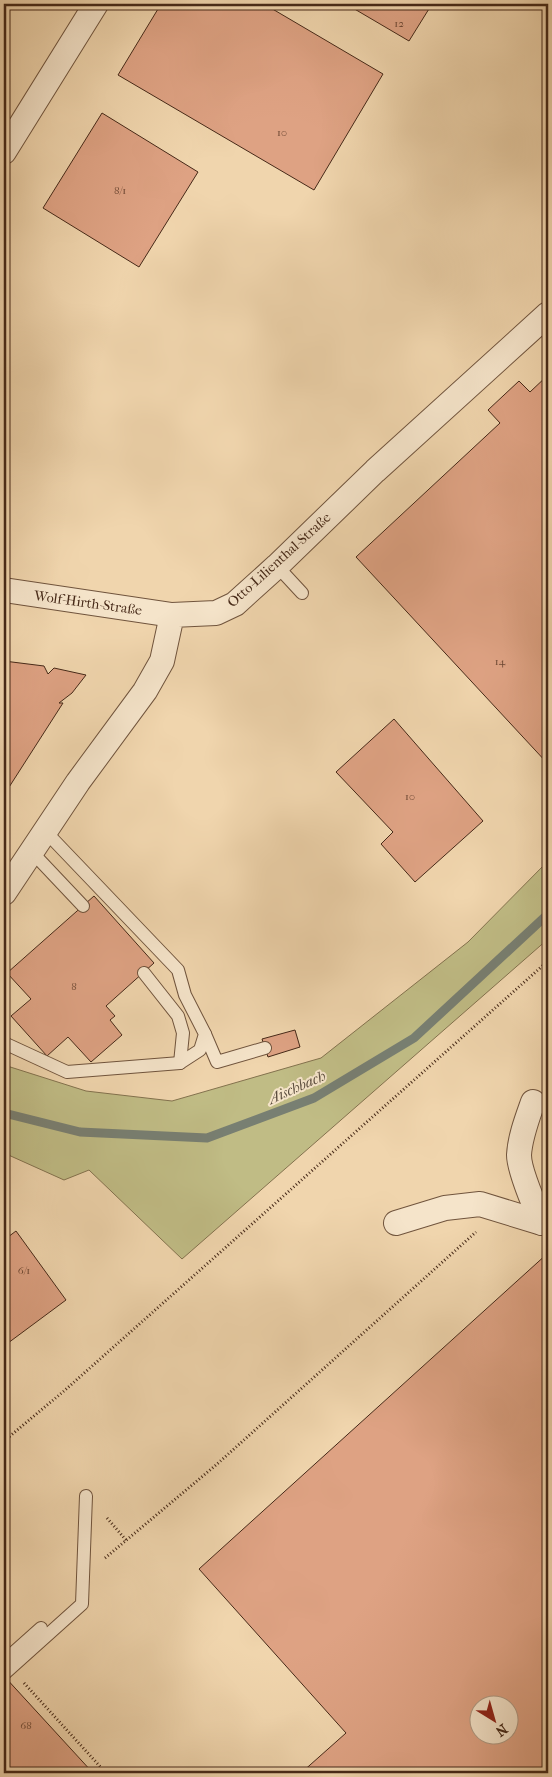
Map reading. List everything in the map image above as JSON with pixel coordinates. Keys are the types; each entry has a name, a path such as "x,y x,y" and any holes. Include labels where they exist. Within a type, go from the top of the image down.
{"street":[{"path":"4,152 96,4"},
{"name":"Otto-Lilienthal-Straße","path":"172,615 216,613 235,604 375,471 548,314"},
{"name":"Wolf-Hirth-Straße","path":"4,590 172,615"},
{"path":"4,892 145,691 162,661 172,615"},
{"path":"396,1223 445,1208 480,1204 542,1223 527,1187 519,1157 522,1136 533,1102"}],"lane":[{"path":"277,566 302,592"},
{"path":"45,831 178,970 185,995 217,1062 265,1048"},
{"path":"31,851 83,906"},
{"path":"144,973 178,1016 183,1033 180,1062"},
{"path":"4,1043 67,1072 180,1062 200,1050 205,1034"},
{"path":"86,1496 82,1604 6,1667 73,1601 86,1496"}],"path":[{"path":"4,1441 64,1391 548,961"},
{"path":"83,1576 216,1465 500,1210"},
{"path":"6,1667 106,1773"}],"shaded area":[{"path":"548,861 548,939 182,1259 89,1170 64,1180 4,1153 4,1065 86,1091 172,1101 321,1058 468,942"}],"building":[{"path":"161,4 264,4 383,74 314,190 118,75"},
{"path":"346,4 432,4 409,41"},
{"path":"102,113 198,172 139,267 43,208"},
{"path":"548,375 548,764 356,557 500,423 488,410 519,381 530,392"},
{"path":"4,661 44,666 48,674 54,668 86,675 72,693 59,703 63,703 4,795"},
{"path":"394,719 483,821 415,882 381,844 393,832 336,772"},
{"path":"94,896 154,963 106,1006 115,1016 110,1020 122,1035 91,1062 68,1037 47,1056 11,1016 31,999 7,973"},
{"path":"295,1030 300,1047 268,1057 262,1039"},
{"path":"16,1231 66,1300 4,1346 4,1240"},
{"path":"548,1253 548,1773 301,1773 346,1733 199,1569"},
{"path":"4,1676 93,1773 4,1773"}],"waterway":[{"name":"Aischbach","path":"4,1113 80,1132 207,1138 314,1098 414,1038 548,914"}]}
